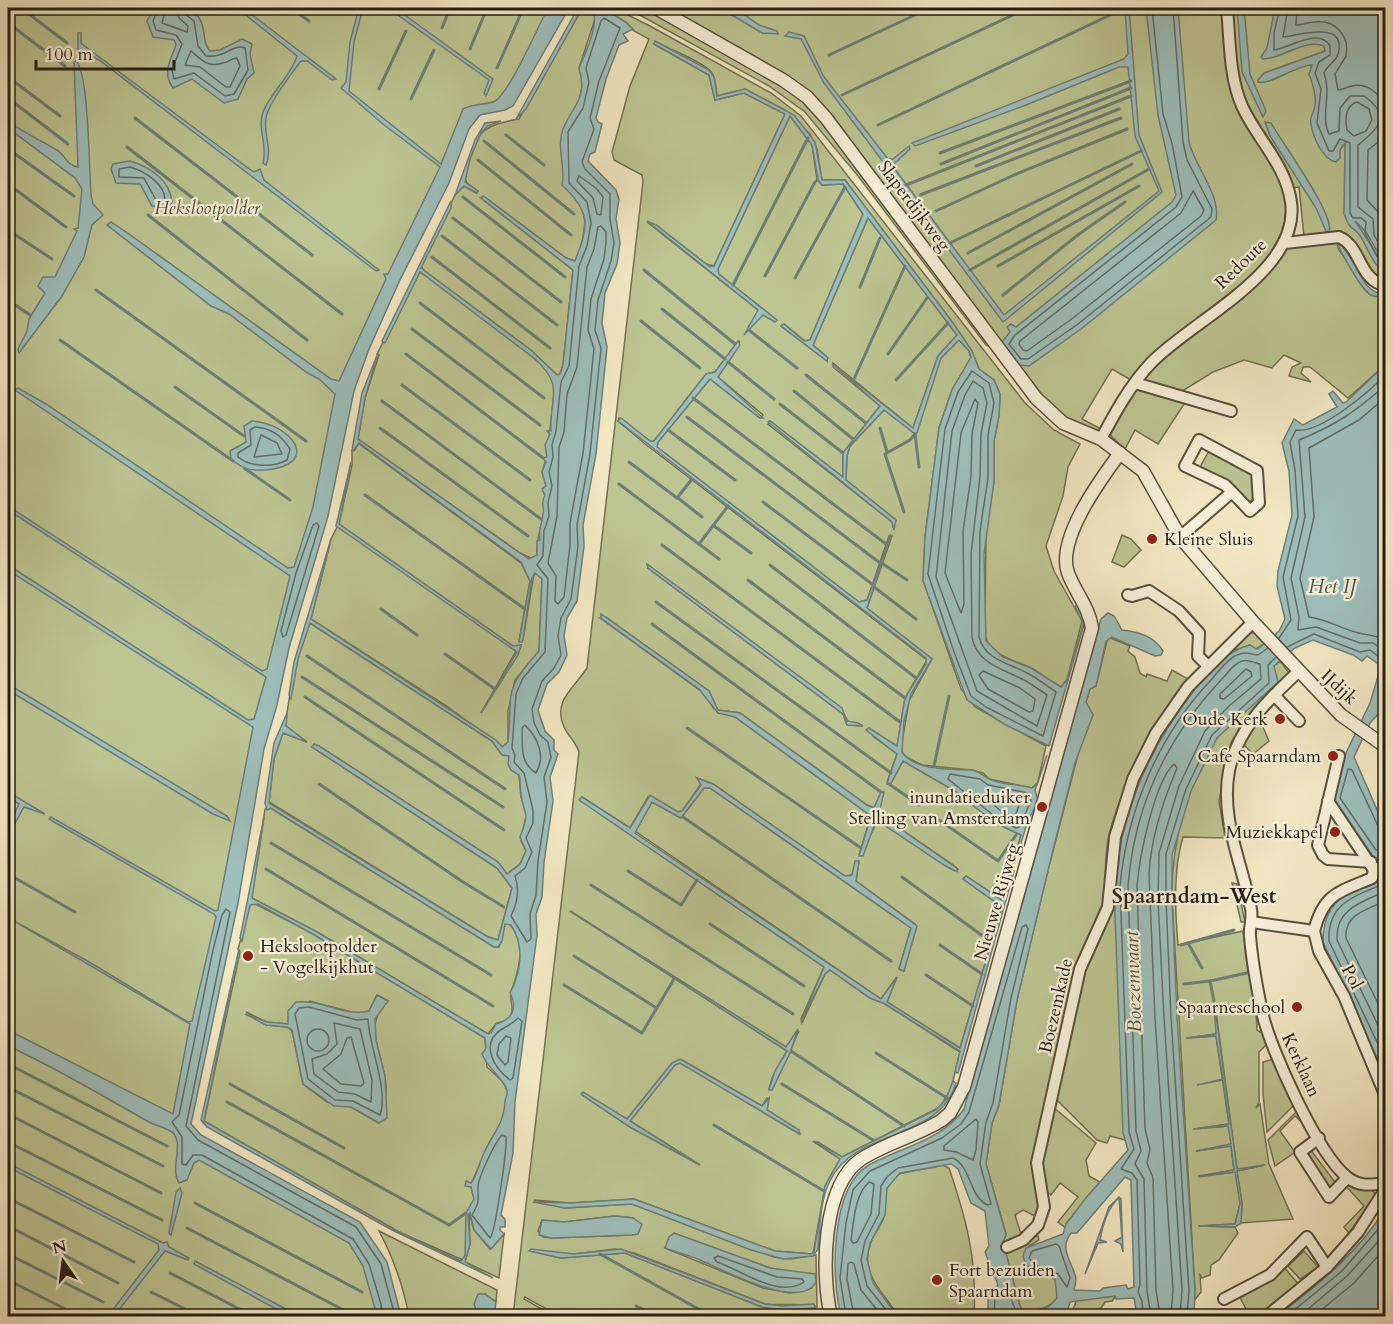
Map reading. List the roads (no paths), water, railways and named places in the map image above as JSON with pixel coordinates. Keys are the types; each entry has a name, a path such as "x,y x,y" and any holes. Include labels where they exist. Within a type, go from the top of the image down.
{"street":[{"name":"Slaperdijkweg","path":"656,8 783,80 807,97 826,118 1036,398 1063,423 1101,439 1148,476 1180,537"},
{"name":"Redoute","path":"1101,439 1135,383 1164,350 1266,268 1285,243 1291,218 1290,195 1281,171 1250,121 1239,98 1232,64 1227,8"},
{"path":"1285,243 1339,237 1349,244 1370,279 1386,286"},
{"path":"1135,383 1231,411"},
{"path":"1199,440 1257,471 1259,503 1250,511 1232,492 1225,485 1185,466 1199,440"},
{"name":"Nieuwe Rijweg","path":"831,1317 825,1282 834,1199 839,1184 852,1167 867,1156 942,1120 950,1113 964,1087 1092,628 1090,615 1067,571 1066,552 1084,508 1120,453"},
{"path":"1180,537 1232,492"},
{"name":"IJdijk","path":"1180,537 1253,622 1341,715 1386,747"},
{"path":"1128,595 1149,591 1179,611 1199,633 1198,656 1208,666"},
{"name":"Boezemkade","path":"1007,1247 1023,1240 1038,1225 1044,1207 1037,1163 1080,969 1108,907 1115,837 1133,779 1156,733 1188,687 1253,622"},
{"name":"Kerklaan","path":"1295,668 1259,710 1241,736 1234,752 1226,791 1236,858 1251,910 1249,933 1262,1013 1271,1042 1319,1138 1347,1178"},
{"path":"1274,695 1299,721"},
{"path":"1339,756 1318,842 1320,852 1328,859 1372,866 1386,864"},
{"path":"1251,922 1314,931 1319,912 1332,894 1372,878 1372,866 1328,801"},
{"name":"Pol","path":"1314,931 1319,951 1344,996 1386,1097"},
{"path":"1319,1138 1300,1152 1329,1197 1347,1178 1365,1186 1386,1183"},
{"path":"1267,1317 1327,1267 1358,1232 1386,1188"},
{"path":"1224,1299 1270,1275 1307,1237 1327,1267"}],"water":[{"path":"154,8 188,8 197,15 201,22 210,51 220,50 242,39 252,44 250,54 254,73 247,79 238,99 224,103 192,79 173,88 168,72 176,45 174,40 153,37 147,21"},
{"path":"237,8 243,8 336,79 332,80 307,61 301,61 280,89 267,112 265,124 269,153 266,165 263,163 261,118 297,56"},
{"path":"359,8 363,8 354,42 349,91 441,164 463,109 495,101 501,96 522,61 545,14 541,8 554,10 557,8 556,11 565,15 513,106 480,115 469,129 449,183 399,282 369,349 354,391 328,516 289,648 277,705 264,749 238,903 191,1124 201,1135 360,1222 387,1262 401,1316 377,1316 363,1266 349,1243 199,1160 194,1163 187,1180 179,1183 176,1171 177,1145 172,1132 149,1122 62,1073 8,1046 8,1030 173,1114 190,1024 14,921 91,963 188,1022 192,1021 216,917 214,914 49,819 51,817 215,911 218,910 253,727 14,574 8,569 8,565 248,720 254,719 266,677 8,510 8,506 262,671 267,669 290,576 15,390 18,388 46,404 288,568 294,567 313,507 335,394 319,379 306,372 229,314 211,306 107,225 111,222 129,234 331,379 339,381 386,279 384,274 388,274 440,167 384,125 341,88 346,82 350,42"},
{"path":"388,8 395,8 493,79 486,96 484,93 489,80"},
{"path":"578,8 608,12 633,29 623,34 628,41 619,45 606,79 596,118 602,124 595,152 590,154 588,161 616,190 619,199 616,219 620,243 617,264 605,293 602,323 607,347 596,454 583,525 584,546 577,601 567,618 564,636 567,655 559,672 547,684 538,710 545,731 554,740 554,750 558,754 550,777 553,801 544,862 542,897 536,914 537,935 515,1102 513,1153 501,1215 505,1219 505,1227 500,1227 504,1234 491,1249 474,1230 470,1213 468,1215 470,1244 465,1262 493,1278 392,1230 207,1127 201,1120 239,949 204,1121 399,1232 461,1261 465,1256 466,1213 474,1199 471,1187 465,1186 466,1181 471,1183 475,1177 483,1155 500,1123 507,1093 504,1084 482,1054 486,1048 485,1038 311,933 258,904 250,905 242,941 240,938 264,817 252,898 317,932 488,1034 496,1024 506,1020 512,1013 513,1004 510,993 519,968 520,950 511,925 505,924 502,941 498,947 494,947 271,808 267,810 265,803 274,743 287,713 286,726 307,742 283,733 274,759 269,803 488,937 498,940 512,888 497,868 312,747 314,744 319,746 498,862 507,874 520,864 526,851 520,837 526,815 521,795 520,777 511,770 508,764 509,756 502,755 492,741 310,623 298,659 291,699 289,695 294,662 331,539 311,619 496,740 502,747 508,742 510,702 514,685 519,675 539,651 542,579 535,573 532,578 523,639 519,642 530,581 521,562 359,443 352,450 362,393 378,353 365,398 358,439 529,559 537,555 537,541 540,540 545,495 542,489 546,486 542,472 546,462 543,458 547,457 545,445 550,434 547,431 551,431 554,393 550,377 544,368 420,272 385,343 382,341 451,201 451,208 421,268 532,351 557,375 560,374 563,365 573,270 481,198 483,196 486,198 566,258 575,261 583,238 585,220 578,203 562,185 560,143 563,129 581,95 579,68 592,34 594,13 581,10 526,109 516,119"},
{"path":"720,8 735,8 759,25 777,31 778,34 762,33"},
{"path":"1125,8 1129,8 1139,135 1162,192 1003,322 824,83 801,39 785,36 789,32 804,36 824,77 888,159 893,159 909,146 910,149 895,163 894,168 1004,315 1159,191 1135,136 1128,67 1119,67 1026,105 915,146 912,143 1124,59 1128,54"},
{"path":"1146,8 1178,8 1189,142 1215,201 1216,220 1081,329 1029,366 1018,365 1001,343 1010,332 1007,327 1011,324 1016,327 1172,202 1176,195 1158,115"},
{"path":"1237,8 1244,8 1250,74 1266,111 1263,117 1242,72"},
{"path":"1275,8 1385,8 1385,264 1366,232 1355,221 1385,266 1385,274 1374,261 1361,237 1350,226 1344,214 1345,143 1340,150 1340,158 1336,162 1326,157 1314,135 1311,117 1315,97 1309,74 1312,65 1269,81 1258,82 1264,73 1325,51 1324,46 1309,45 1263,59 1261,57 1267,48"},
{"path":"78,33 81,33 81,43 86,47 248,168 254,172 260,169 264,180 379,270 376,271 99,60 78,49"},
{"path":"655,41 709,70 714,77 717,96 745,89 794,115 815,142 822,180 845,180 953,323 972,351 979,369 994,380 1000,394 994,441 994,481 984,554 986,641 1003,657 1031,668 1061,687 1067,680 1082,628 1082,621 1075,607 1077,605 1085,621 1049,746 1004,724 967,700 923,581 925,537 939,428 952,390 971,357 969,351 959,340 941,358 917,433 884,410 850,446 847,456 846,480 896,520 894,530 892,522 768,422 770,421 843,477 843,453 880,406 832,364 913,428 938,356 957,335 868,218 813,345 828,358 827,361 781,326 784,324 804,341 810,340 863,214 843,184 822,185 818,180 815,182 818,178 812,145 790,116 718,269 719,274 777,320 775,322 763,315 744,335 758,310 647,221 656,225 710,267 714,266 785,114 744,93 715,100 709,75 654,44"},
{"path":"76,61 84,83 91,195 93,204 103,215 92,225 84,257 62,296 19,353 18,349 27,331 29,319 45,293 38,286 43,277 55,277 77,231 74,229 78,228 82,189 75,178 8,128 8,121 57,150 71,165 78,167 74,62"},
{"path":"501,121 488,126 481,133 470,159 465,182 478,191 477,193 464,186 455,195 475,140 485,123"},
{"path":"1265,122 1271,123 1316,195 1329,223 1329,232 1326,231 1316,208 1270,136"},
{"path":"130,161 152,171 163,181 172,202 167,208 152,206 140,184 116,183 111,169 113,164"},
{"path":"1340,240 1368,287 1385,295 1385,298 1371,295 1362,286 1336,241"},
{"path":"738,341 740,345 718,377 763,418 710,379 658,442 657,447 859,602 867,600 891,534 867,608 932,659 911,694 904,721 902,752 915,763 924,766 971,770 996,782 1032,788 1037,785 1035,790 1038,800 1028,820 1016,860 1021,835 994,822 955,791 903,761 891,783 887,784 897,754 866,730 869,728 897,746 905,698 926,664 926,658 618,421 621,418 650,441 654,441 706,374 715,372"},
{"path":"1385,365 1385,707 1370,723 1354,757 1385,828 1385,860 1384,857 1374,858 1334,799 1346,753 1370,703 1381,666 1367,656 1362,661 1353,655 1313,640 1295,648 1274,666 1278,682 1217,738 1191,791 1172,855 1177,1017 1195,1291 1194,1316 1137,1316 1134,1298 1116,1299 1115,1296 1070,1302 1066,1316 988,1316 988,1296 998,1285 985,1252 989,1246 985,1211 971,1203 958,1169 951,1164 900,1173 887,1188 885,1215 870,1243 867,1259 873,1283 897,1316 841,1316 836,1279 837,1235 840,1212 856,1176 869,1165 933,1136 955,1120 964,1109 1101,619 1108,613 1114,616 1122,630 1146,636 1163,651 1161,655 1155,656 1112,637 1106,641 1096,686 1090,689 1086,702 1093,715 1075,763 1017,1000 999,1105 992,1123 986,1164 1006,1235 1003,1242 1022,1310 1033,1312 1042,1310 1050,1306 1057,1298 1055,1279 1026,1265 1023,1256 1026,1248 1063,1234 1066,1224 1085,1199 1128,1150 1123,1133 1114,886 1123,833 1131,807 1140,782 1164,734 1201,682 1213,668 1233,652 1250,645 1256,649 1259,648 1279,631 1285,619 1277,586 1278,571 1292,515 1289,471 1282,443 1294,419 1303,425 1337,407 1329,394 1333,391 1343,403","holes":["1125,1177 1131,1180 1134,1287 1128,1289 1126,1285 1103,1288 1100,1291 1074,1290 1076,1278 1066,1249 1071,1233 1077,1233"]},
{"path":"252,421 266,423 289,436 295,444 297,453 293,461 283,467 251,470 231,459 230,451 246,442 244,426"},
{"path":"351,462 339,524 513,646 521,645 518,655 481,713 517,652 336,526"},
{"path":"647,564 842,708 847,721 863,726 847,725 843,714 648,568"},
{"path":"601,614 709,691 718,710 740,713 867,805 874,808 881,792 884,792 879,814 958,869 955,871 944,865 878,821 863,856 859,856 871,816 735,717 718,713 699,689 601,618"},
{"path":"8,684 227,816 230,821 213,814 8,690"},
{"path":"697,778 713,784 845,876 852,875 855,861 859,861 856,881 917,926 904,971 899,969 911,928 710,788 704,788 681,818 652,802 635,833 881,999 897,977 887,1002 960,1048 1002,907 963,879 966,876 1002,900 1011,870 1014,871 958,1073 955,1072 960,1051 885,1004 870,998 830,970 825,974 801,1022 824,967 579,800 582,797 630,828 650,795 678,812 682,811 701,785"},
{"path":"8,792 45,814 24,807 8,836 8,827 19,804 8,796"},
{"path":"1385,876 1385,1077 1323,942 1324,927 1333,906 1350,892"},
{"path":"570,911 786,1047 798,1029 790,1053 772,1090 769,1090 775,1071 787,1051"},
{"path":"377,995 388,1001 375,1019 376,1040 385,1076 387,1118 379,1123 351,1107 334,1106 303,1084 292,1030 287,1027 266,1025 245,1014 267,1022 288,1024 288,1011 296,1002 360,1012 369,1011"},
{"path":"1214,1001 1237,1169 1265,1165 1237,1171 1242,1203 1241,1223 1235,1227 1198,1226 1235,1224 1240,1204 1235,1172 1198,1177 1234,1170 1231,1146 1196,1151 1231,1144 1228,1126 1193,1129 1229,1124 1223,1080 1197,1085 1223,1079 1216,1036 1186,1038 1216,1034"},
{"path":"680,1059 762,1106 769,1098 767,1110 799,1130 800,1134 680,1063 675,1065 630,1121 700,1165 630,1127 581,1094 583,1092 627,1119 672,1063"},
{"path":"953,1081 956,1083 947,1102 933,1115 916,1126 858,1151 842,1164 830,1181 824,1197 818,1249 813,1256 783,1259 751,1250 632,1204 565,1208 533,1202 571,1203 634,1199 775,1251 811,1254 814,1252 825,1186 840,1159 814,1141 842,1157 936,1110 946,1099"},
{"path":"8,1163 163,1243 167,1242 169,1247 189,1258 188,1260 165,1251 114,1316 108,1316 159,1250 158,1244 8,1167"},
{"path":"180,1188 182,1193 171,1235 169,1233 176,1192"},
{"path":"1119,1197 1121,1199 1123,1252 1121,1244 1115,1241 1122,1237 1119,1198 1106,1217 1102,1229 1100,1240 1107,1242 1098,1243 1085,1274 1109,1207"},
{"path":"1385,1209 1385,1316 1277,1316 1350,1254"},
{"path":"615,1216 633,1218 642,1224 638,1234 552,1238 539,1235 542,1220 564,1222"},
{"path":"674,1233 770,1268 815,1274 816,1282 807,1290 794,1292 760,1286 696,1258 665,1248 669,1237"},
{"path":"531,1249 574,1254 621,1249 765,1304 782,1306 814,1304 819,1316 814,1308 781,1310 762,1307 625,1253 561,1258 529,1251"},
{"path":"195,1261 299,1316 289,1316 194,1264"},
{"path":"478,1294 485,1294 496,1302 494,1316 472,1316 478,1315 474,1304"}],"waterway":[{"path":"21,8 67,43"},
{"path":"291,8 309,21"},
{"path":"332,8 339,13"},
{"path":"442,28 450,8"},
{"path":"470,49 487,8"},
{"path":"829,55 930,8"},
{"path":"842,95 1028,8"},
{"path":"878,125 1125,8"},
{"path":"497,68 522,11"},
{"path":"8,23 65,66"},
{"path":"379,89 406,31"},
{"path":"411,99 434,50"},
{"path":"8,77 60,116"},
{"path":"940,153 1131,81"},
{"path":"941,164 1131,88"},
{"path":"906,185 1131,96"},
{"path":"8,98 68,144"},
{"path":"976,166 1119,109"},
{"path":"135,118 312,255"},
{"path":"920,195 1121,118"},
{"path":"936,211 1014,175 1127,129"},
{"path":"506,135 544,165"},
{"path":"733,285 808,138"},
{"path":"484,141 574,214"},
{"path":"127,147 342,314"},
{"path":"8,149 74,196"},
{"path":"950,243 1141,151"},
{"path":"478,160 571,235"},
{"path":"968,253 1132,164"},
{"path":"970,270 1149,169"},
{"path":"765,276 815,182"},
{"path":"8,184 66,227"},
{"path":"998,266 1139,186"},
{"path":"795,278 845,187"},
{"path":"463,197 565,277"},
{"path":"1003,295 1079,234 1125,202"},
{"path":"148,215 307,340"},
{"path":"453,218 561,302"},
{"path":"8,230 52,259"},
{"path":"442,236 557,325"},
{"path":"860,287 880,238"},
{"path":"432,257 550,348"},
{"path":"854,379 905,266"},
{"path":"644,270 735,344"},
{"path":"96,290 306,441"},
{"path":"888,354 927,298"},
{"path":"8,300 30,315"},
{"path":"420,303 544,398"},
{"path":"662,309 725,359"},
{"path":"641,321 700,368"},
{"path":"896,380 948,323"},
{"path":"412,329 540,425"},
{"path":"750,331 797,368"},
{"path":"60,340 233,461"},
{"path":"406,354 543,458"},
{"path":"728,362 774,399"},
{"path":"806,375 866,423"},
{"path":"402,385 530,480"},
{"path":"175,387 244,436"},
{"path":"794,391 853,439"},
{"path":"693,398 886,544"},
{"path":"382,401 541,519"},
{"path":"780,404 843,453"},
{"path":"687,417 880,563"},
{"path":"380,428 528,536"},
{"path":"880,428 887,452"},
{"path":"668,430 735,480"},
{"path":"915,434 919,467"},
{"path":"904,512 885,454 910,440 915,434"},
{"path":"629,462 677,498 692,479"},
{"path":"244,468 290,500"},
{"path":"619,484 699,544 728,506"},
{"path":"365,495 525,609"},
{"path":"678,498 702,517"},
{"path":"763,502 872,584"},
{"path":"714,526 751,553"},
{"path":"699,544 719,559"},
{"path":"662,545 900,722"},
{"path":"883,564 907,580"},
{"path":"770,565 916,678"},
{"path":"748,580 905,698"},
{"path":"874,587 916,619"},
{"path":"656,602 891,773"},
{"path":"381,609 417,635"},
{"path":"652,624 881,792"},
{"path":"445,654 495,689"},
{"path":"307,656 505,789"},
{"path":"302,677 503,807"},
{"path":"934,766 949,696"},
{"path":"305,697 504,830"},
{"path":"687,728 861,848"},
{"path":"319,784 463,882 504,907"},
{"path":"889,784 919,805"},
{"path":"683,817 891,961"},
{"path":"939,820 998,861 1016,835"},
{"path":"271,843 491,975"},
{"path":"266,869 493,1006"},
{"path":"628,871 681,905 697,880"},
{"path":"8,874 75,912"},
{"path":"902,877 991,942"},
{"path":"591,885 793,1014"},
{"path":"710,924 804,986"},
{"path":"1188,943 1234,930"},
{"path":"1181,945 1188,943 1202,968"},
{"path":"940,945 982,974"},
{"path":"574,956 655,1007"},
{"path":"1214,1001 1210,981 1247,973"},
{"path":"926,975 973,1006"},
{"path":"564,985 642,1033 674,979"},
{"path":"1184,984 1210,981"},
{"path":"791,1051 904,1126"},
{"path":"876,1053 947,1098"},
{"path":"8,1064 167,1146"},
{"path":"230,1084 344,1148"},
{"path":"782,1084 873,1140"},
{"path":"8,1087 163,1166"},
{"path":"227,1102 449,1225 466,1213"},
{"path":"8,1114 161,1193"},
{"path":"714,1125 824,1191"},
{"path":"8,1142 162,1220"},
{"path":"8,1198 134,1262"},
{"path":"195,1203 362,1292"},
{"path":"8,1226 118,1283"},
{"path":"187,1228 355,1316"},
{"path":"8,1254 103,1302"},
{"path":"600,1254 711,1316"},
{"path":"170,1273 253,1316"},
{"path":"8,1280 79,1316"},
{"path":"151,1292 199,1316"},
{"path":"636,1306 658,1316"},
{"path":"134,1311 144,1316"}],"place":[{"name":"Kleine Sluis","path":"1152,539"},
{"name":"Oude Kerk","path":"1280,719"},
{"name":"Cafe Spaarndam","path":"1333,756"},
{"name":"inundatieduiker Stelling van Amsterdam","path":"1042,807"},
{"name":"Muziekkapel","path":"1335,832"},
{"name":"Hekslootpolder - Vogelkijkhut","path":"248,956"},
{"name":"Spaarneschool","path":"1297,1007"},
{"name":"Fort bezuiden Spaarndam","path":"937,1280"}],"district":[{"name":"Spaarndam-West","path":"1194,896"}],"park label":[{"name":"Hekslootpolder","path":"207,208"}],"water label":[{"name":"Het IJ","path":"1332,586"},
{"name":"Boezemvaart","path":"1133,982"}]}
